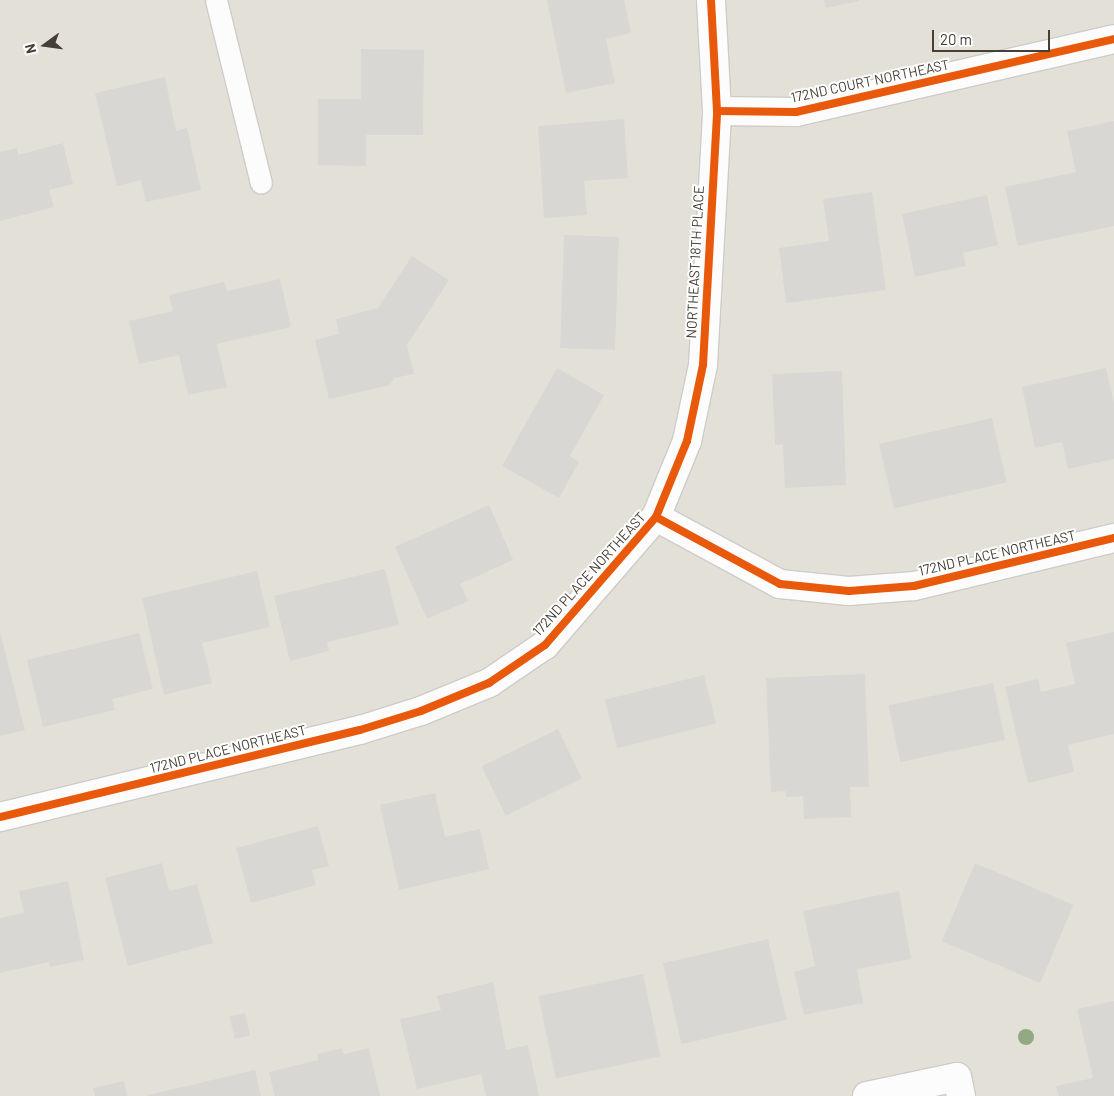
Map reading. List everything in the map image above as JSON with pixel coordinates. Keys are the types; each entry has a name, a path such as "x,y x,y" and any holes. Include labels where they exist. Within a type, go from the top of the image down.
{"street":[{"name":"NORTHEAST 18TH PLACE","path":"656,517 687,441 703,365 717,111 711,0"},
{"name":"172ND COURT NORTHEAST","path":"717,111 796,112 1114,39"},
{"name":"172ND PLACE NORTHEAST","path":"0,817 360,730 421,711 489,683 545,645 656,517 780,584 849,591 914,586 1114,538"},
{"path":"867,1096 959,1086"}],"lane":[{"path":"216,0 261,183"}],"shaded area":[{"path":"0,0 1114,0 1114,1096 0,1096"}],"building":[{"path":"547,0 624,0 631,33 606,39 615,83 566,93"},
{"path":"824,0 859,0 859,1 826,8"},
{"path":"361,49 424,50 423,135 366,135 366,166 318,165 318,99 361,99"},
{"path":"165,77 176,131 187,128 201,190 146,202 141,180 117,186 95,93"},
{"path":"624,119 628,178 584,181 587,215 544,218 538,126"},
{"path":"1114,121 1114,226 1018,246 1005,187 1076,172 1067,131"},
{"path":"63,143 73,184 49,190 54,207 0,221 0,152 17,148 18,155"},
{"path":"872,192 886,290 786,303 779,248 829,241 823,199"},
{"path":"987,195 998,245 963,253 966,266 915,277 902,214"},
{"path":"564,235 619,237 615,350 560,348"},
{"path":"412,256 449,280 407,345 414,374 394,378 390,385 329,399 315,340 339,334 336,319 378,308"},
{"path":"280,279 291,327 217,344 227,387 188,395 179,355 139,364 129,321 173,311 169,295 224,282 227,291"},
{"path":"557,368 604,395 570,456 579,462 559,498 502,466"},
{"path":"1106,368 1114,404 1114,459 1068,469 1062,442 1035,448 1022,387"},
{"path":"842,371 846,485 785,488 783,444 775,445 772,374"},
{"path":"992,418 1007,482 894,508 879,444"},
{"path":"489,505 513,560 460,584 468,601 427,619 395,547"},
{"path":"385,569 399,625 327,642 329,651 290,661 274,596"},
{"path":"257,571 270,627 202,643 212,683 164,695 142,598"},
{"path":"0,632 25,730 0,736"},
{"path":"1114,632 1114,734 1068,745 1074,772 1028,783 1005,687 1038,679 1041,692 1075,684 1066,643"},
{"path":"139,633 153,689 112,699 115,710 43,727 27,660"},
{"path":"865,674 869,787 850,787 851,817 804,819 803,796 786,797 786,791 771,792 766,678"},
{"path":"704,675 716,724 617,748 605,700"},
{"path":"993,683 1005,740 900,762 888,705"},
{"path":"558,729 582,778 506,816 482,766"},
{"path":"435,793 445,837 480,829 489,869 399,890 380,805"},
{"path":"318,826 329,866 312,870 316,885 251,903 236,848"},
{"path":"162,863 169,891 197,884 213,943 128,966 105,878"},
{"path":"975,863 1073,905 1040,983 942,941"},
{"path":"68,881 84,960 50,967 49,962 0,973 0,918 24,913 19,891"},
{"path":"899,891 911,959 857,969 863,1003 804,1015 794,972 815,966 803,911"},
{"path":"768,939 787,1020 681,1044 663,963"},
{"path":"643,974 660,1056 556,1078 538,996"},
{"path":"493,982 506,1050 528,1045 539,1096 486,1096 481,1074 417,1089 400,1019 441,1010 437,996"},
{"path":"1114,1001 1114,1096 1059,1096 1056,1086 1093,1078 1077,1009"},
{"path":"245,1013 250,1035 235,1039 229,1017"},
{"path":"342,1048 344,1054 369,1048 380,1096 275,1096 269,1072 318,1060 318,1054"},
{"path":"255,1070 261,1096 148,1096 148,1095"},
{"path":"124,1081 127,1096 95,1096 93,1088"}],"cycle path":[{"path":"656,517 687,441 703,365 717,111 711,0"},
{"path":"717,111 796,112 1114,39"},
{"path":"0,817 360,730 421,711 489,683 545,645 656,517 780,584 849,591 914,586 1114,538"}]}
